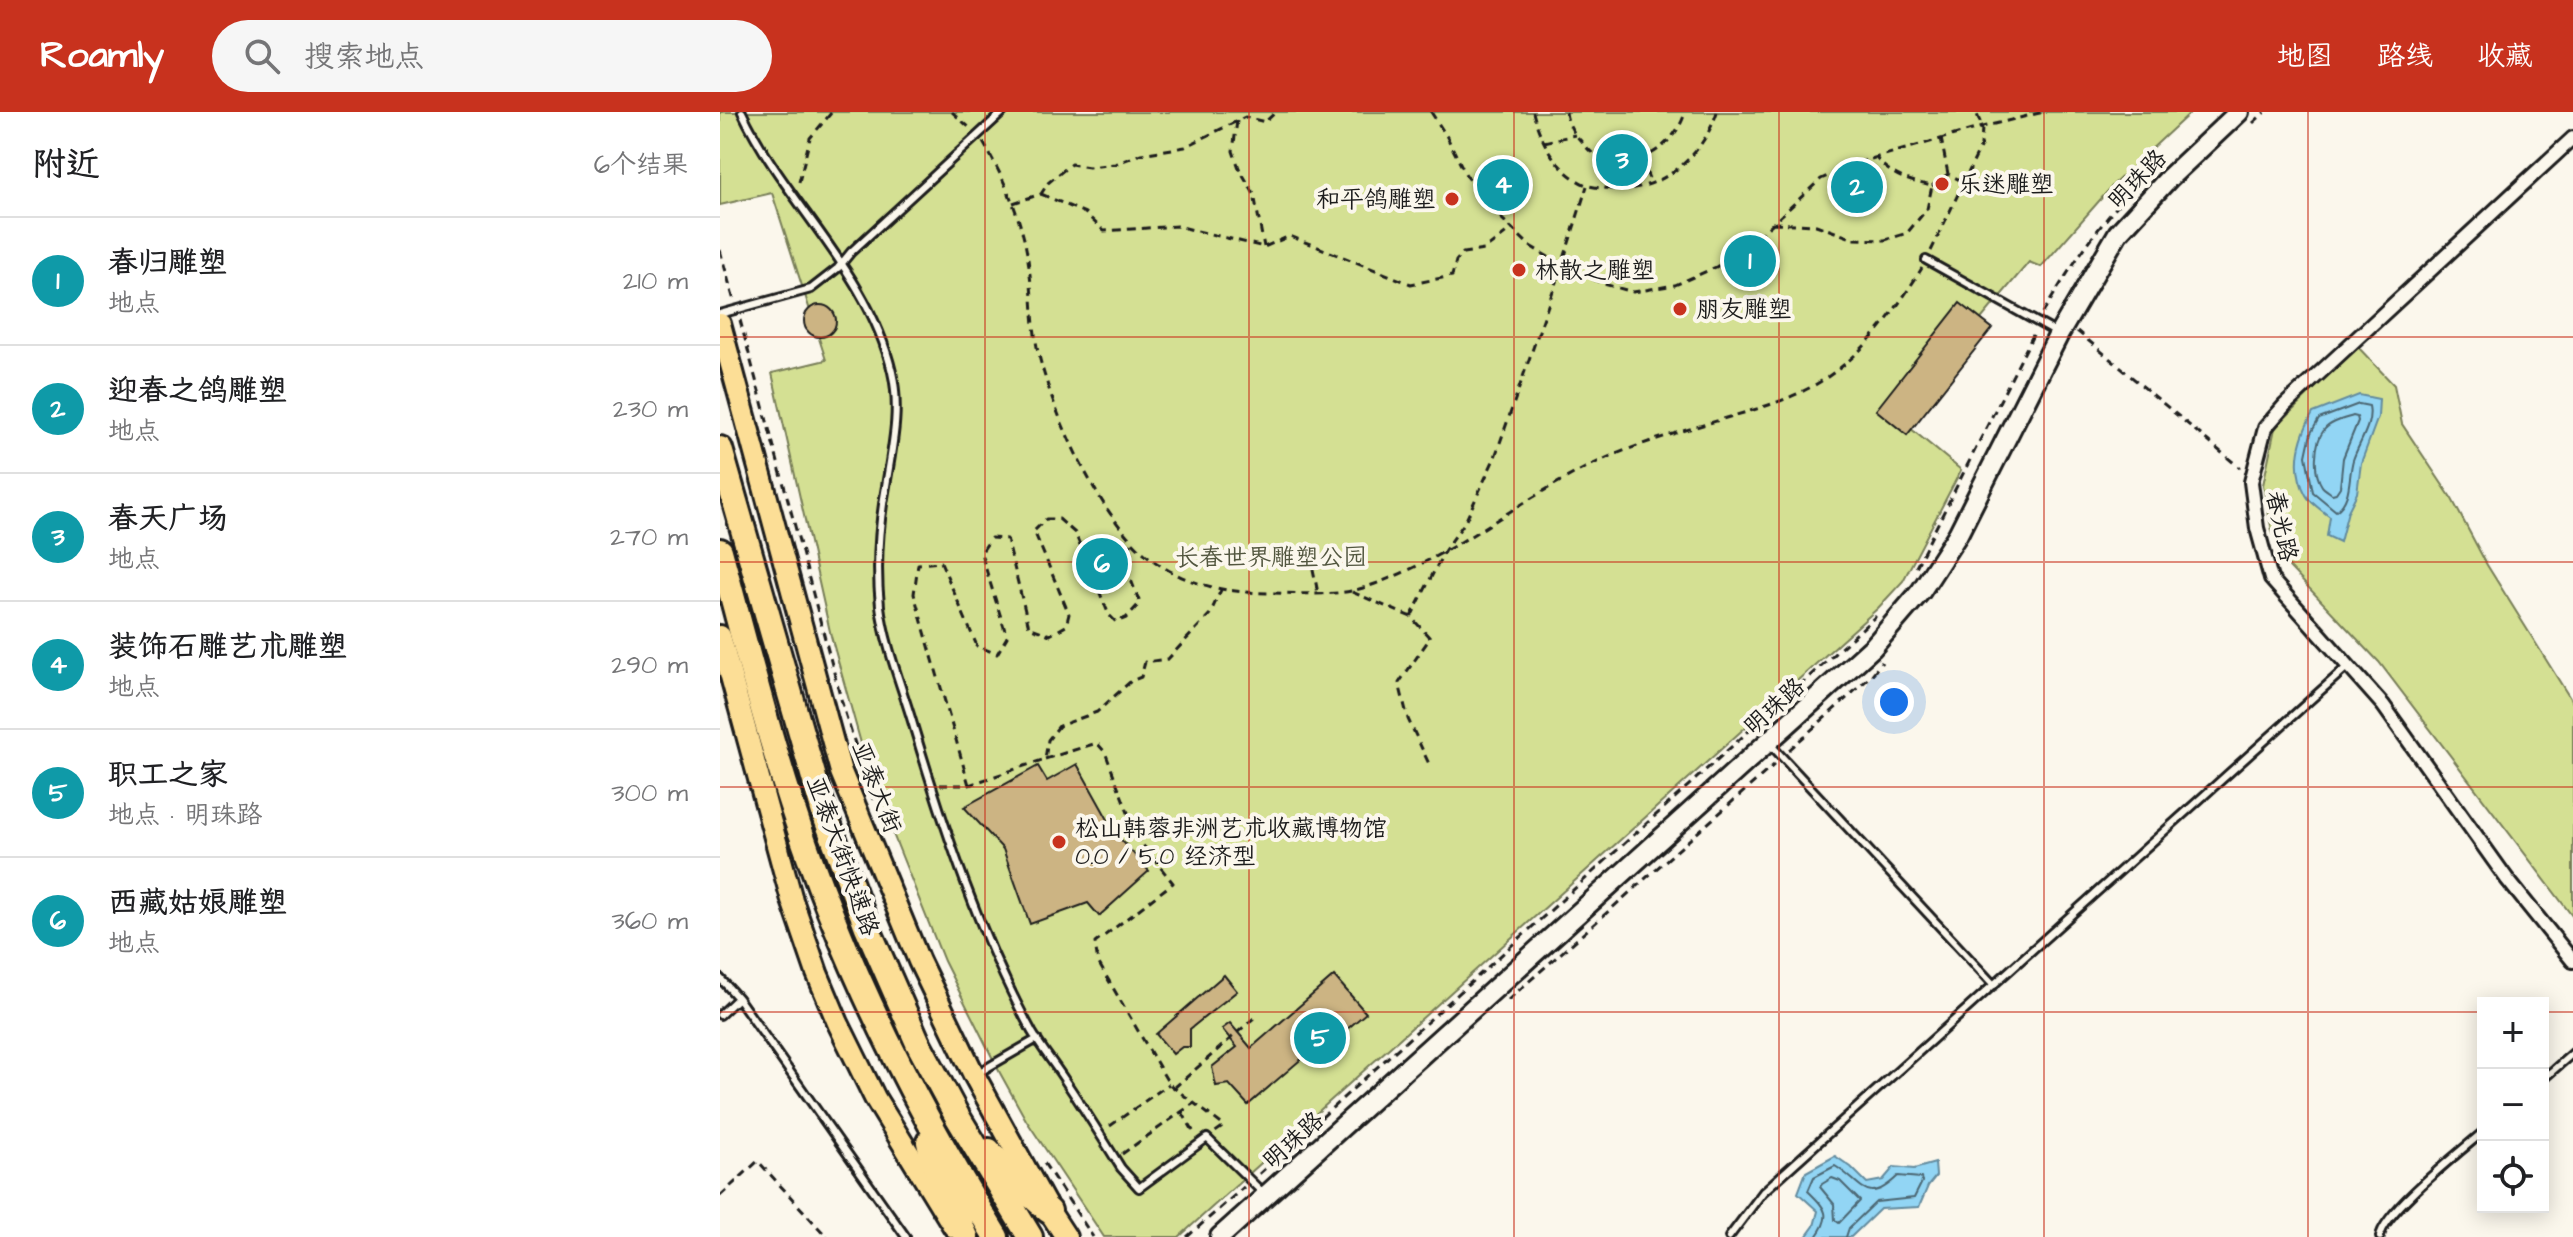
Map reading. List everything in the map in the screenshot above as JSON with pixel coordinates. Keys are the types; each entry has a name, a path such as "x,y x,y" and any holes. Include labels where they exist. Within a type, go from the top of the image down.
{"highway":[{"name":"亚泰大街快速路","path":"720,449 824,813 867,927 913,1031 957,1116 1030,1237"},
{"name":"亚泰大街快速路","path":"720,551 791,803 848,956 923,1113 996,1237"},
{"path":"923,1113 933,1161 963,1237"},
{"path":"957,1116 1023,1188 1049,1211"}],"main road":[{"name":"亚泰大街","path":"720,324 841,772 919,961 974,1075 1066,1237"},
{"path":"720,636 792,900 817,973 875,1098 963,1237"}],"street":[{"name":"明珠路","path":"1220,1237 1873,647 1921,591 1958,534 2069,335 2118,233 2169,178 2246,117"},
{"name":"春光路","path":"2573,138 2285,405 2265,428 2252,478 2257,528 2271,579 2383,705 2507,879 2573,961"}],"lane":[{"path":"742,112 753,135 841,262 876,322 892,372 896,419 879,557 880,607 932,784 963,875 1004,976 1037,1039 1115,1159 1139,1188 1207,1138 1267,1196"},
{"path":"720,314 811,289 838,268 1003,112"},
{"path":"1926,260 2038,322 2069,335"},
{"path":"1729,1237 1763,1192 2347,667"},
{"path":"1769,743 1994,985"},
{"path":"720,978 738,998 906,1237"},
{"path":"720,1015 738,998"},
{"path":"974,1075 1037,1039"},
{"path":"2549,1074 2573,1053"},
{"path":"2380,1237 2381,1231 2404,1201 2477,1137"}],"path":[{"path":"795,198 810,138 832,112"},
{"path":"952,112 978,134 1013,203 1023,231 1036,344 1046,383 1088,475 1122,529 1144,553 1171,572 1206,587 1241,593 1318,593 1360,589 1445,550 1588,466 1631,448 1787,398 1825,379 1860,350 1894,313 1926,260 1981,146 1982,127 1976,112"},
{"path":"1013,203 1041,194 1048,183 1071,164 1089,167 1115,164 1141,154 1185,147 1245,117 1265,122 1276,112"},
{"path":"1431,112 1466,175 1530,246 1604,284 1633,292 1675,285 1716,267 1748,246 1821,179 1875,157 2044,112"},
{"path":"1533,112 1546,149 1570,174 1587,186 1620,191 1651,184 1684,165 1705,142 1717,112"},
{"path":"1566,112 1575,135 1590,152 1605,160 1626,162 1656,151 1670,139 1685,112"},
{"path":"2246,117 2265,112"},
{"path":"1237,121 1233,151 1254,194 1264,247"},
{"path":"1543,142 1575,135"},
{"path":"1941,138 1948,174"},
{"path":"1875,157 1888,172 1932,186"},
{"path":"1641,158 1651,184"},
{"path":"1911,576 2033,338 2038,322 2082,248 2105,219 2161,162"},
{"path":"1948,174 1964,182"},
{"path":"1773,223 1816,225 1854,239 1885,240 1907,233 1927,209 1932,186 1948,174"},
{"path":"1411,617 1445,550 1465,522 1495,457 1587,186"},
{"path":"1041,194 1085,213 1104,231 1177,226 1264,247 1290,236 1411,284 1452,276 1456,261 1463,253 1484,250 1512,229"},
{"path":"720,250 844,710 876,809"},
{"path":"2080,323 2069,335 2252,478"},
{"path":"969,785 914,594 918,564 941,562 977,646 997,654 1007,637 981,553 991,538 1007,539 1029,627 1050,635 1066,626 1069,614 1034,531 1046,519 1059,519 1075,533 1109,615 1116,622 1126,618 1140,603 1122,557 1133,541"},
{"path":"1310,555 1318,593"},
{"path":"1045,759 1048,740 1059,726 1097,712 1131,681 1141,677 1145,662 1168,659 1210,614 1221,590"},
{"path":"1348,590 1411,617 1430,638 1399,683 1408,719 1430,766"},
{"path":"1187,1237 1876,616"},
{"path":"1502,1006 1870,677 1889,653"},
{"path":"932,784 969,785 1097,743 1105,752 1138,839 1173,883 1095,943 1098,962 1169,1084 1224,1126 1207,1138"},
{"path":"1174,1088 1254,1018"},
{"path":"1110,1126 1169,1084"},
{"path":"1115,1159 1194,1103"},
{"path":"1182,1112 1200,1143"},
{"path":"720,1196 758,1161 827,1237"},
{"path":"1046,1165 1093,1237"}],"green space":[{"name":"长春世界雕塑公园","path":"720,112 2191,112 2114,184 2041,267 2029,262 1898,418 1961,470 1903,581 1878,608 1179,1237 1104,1237 1026,1120 1000,1073 944,961 871,779 831,636 772,373 826,360 772,193 720,205"},
{"path":"2357,346 2394,385 2402,424 2452,499 2487,565 2573,703 2573,917 2379,662 2289,567 2272,531 2263,485 2275,428"}],"water":[{"path":"2359,395 2379,399 2378,417 2361,463 2357,493 2348,511 2340,542 2327,536 2330,517 2314,504 2301,485 2299,453 2313,413"},
{"path":"1835,1156 1867,1183 1883,1180 1894,1167 1914,1169 1935,1163 1936,1176 1919,1207 1880,1209 1851,1237 1806,1237 1814,1226 1818,1211 1798,1193 1806,1172"}],"building":[{"path":"1960,303 1992,328 1907,435 1876,410"},
{"path":"820,305 831,310 836,321 831,332 820,337 809,332 804,321 809,310"},
{"name":"松山韩蓉非洲艺术收藏博物馆 0.0 / 5.0 经济型","path":"1077,764 1116,834 1149,871 1099,916 1088,903 1030,924 1003,849 964,807 1038,766 1047,781"},
{"path":"1224,975 1237,991 1190,1029 1190,1047 1182,1047 1173,1054 1156,1034"},
{"path":"1334,976 1366,1013 1318,1054 1313,1049 1248,1105 1229,1084 1216,1086 1212,1067 1237,1047 1222,1029 1230,1023 1251,1048"}],"place":[{"name":"春天广场","path":"1622,160"},
{"name":"乐迷雕塑","path":"1942,184"},
{"name":"装饰石雕艺术雕塑","path":"1503,185"},
{"name":"迎春之鸽雕塑","path":"1857,187"},
{"name":"和平鸽雕塑","path":"1452,199"},
{"name":"春归雕塑","path":"1750,261"},
{"name":"林散之雕塑","path":"1519,270"},
{"name":"朋友雕塑","path":"1680,309"},
{"name":"西藏姑娘雕塑","path":"1102,564"},
{"name":"松山韩蓉非洲艺术收藏博物馆 0.0 / 5.0 经济型","path":"1059,842"},
{"name":"职工之家","path":"1320,1038"}]}
